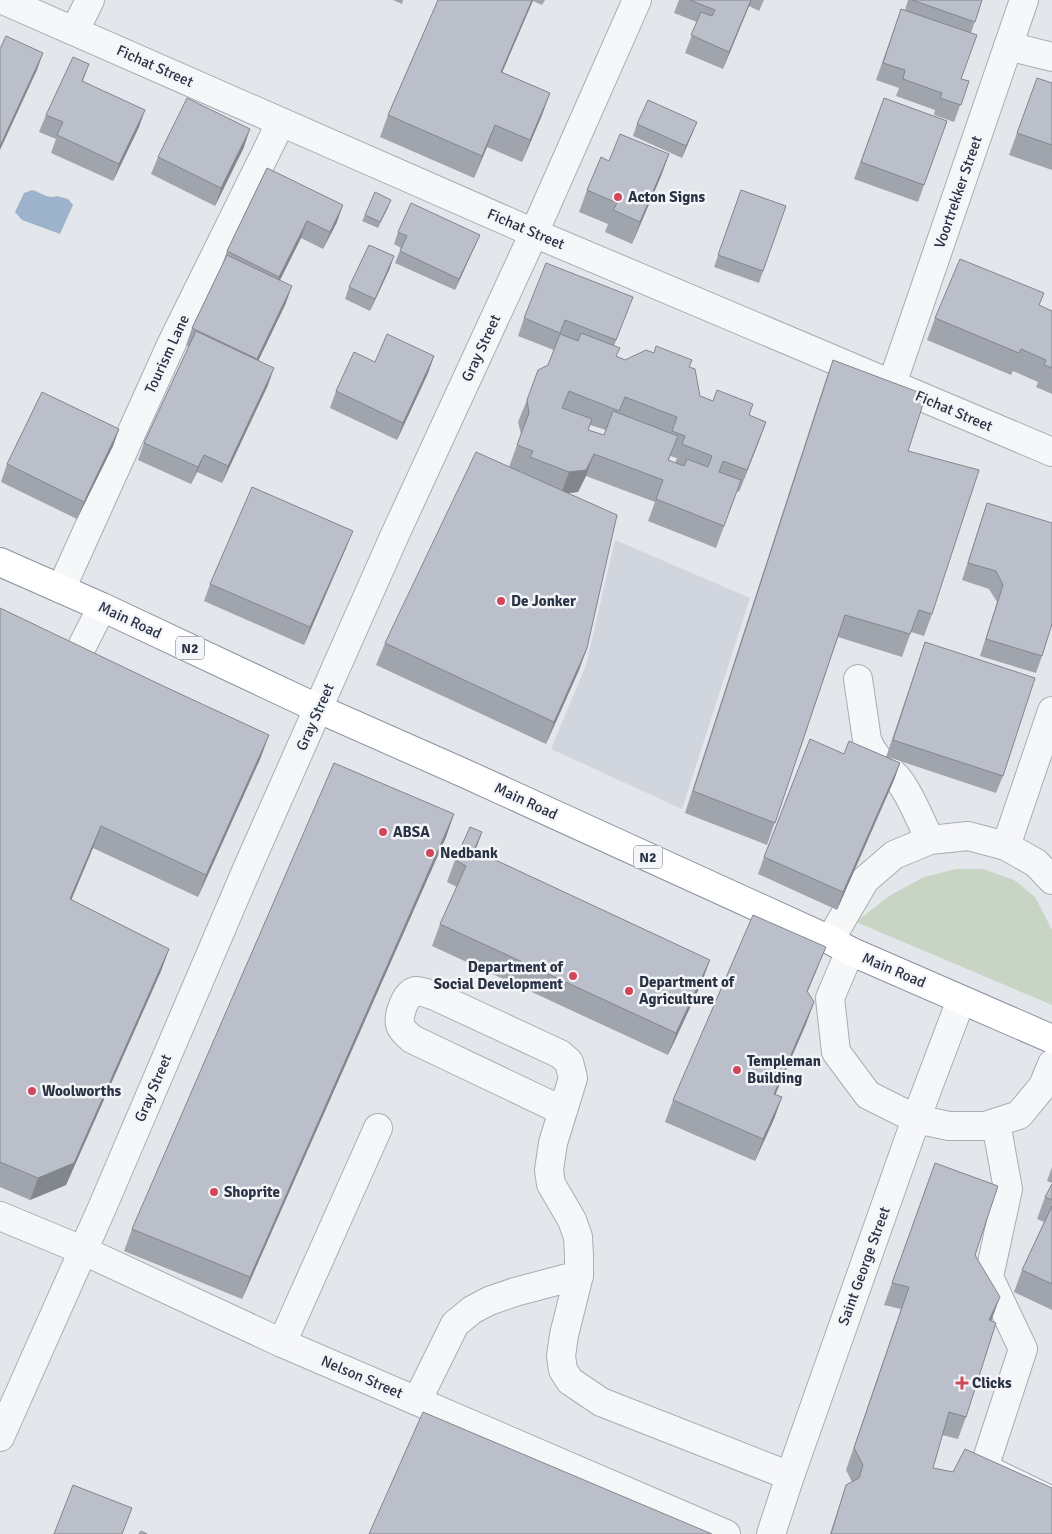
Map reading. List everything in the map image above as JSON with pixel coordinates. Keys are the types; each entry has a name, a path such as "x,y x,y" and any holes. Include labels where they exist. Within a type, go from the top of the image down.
{"highway":[{"name":"Main Road","path":"0,562 840,946 1052,1039"}],"street":[{"name":"Fichat Street","path":"3,0 534,233 1052,452"},
{"path":"75,30 90,0"},
{"name":"Gray Street","path":"0,1437 106,1198 214,944 393,539 534,233 637,0"},
{"name":"Voortrekker Street","path":"892,384 1024,0"},
{"path":"1008,46 1052,57"},
{"name":"Tourism Lane","path":"61,589 171,345 281,122"},
{"path":"71,668 102,607"},
{"path":"858,679 870,750 877,760 903,786 930,840"},
{"path":"1006,846 1052,711"},
{"path":"1052,880 1036,863 1006,846 968,836 930,840 894,855 865,880 840,946 830,998 836,1052 868,1094 916,1119 949,1126 985,1126 1019,1115 1043,1086 1052,1064"},
{"path":"562,1111 412,1039 400,1024 401,1012 410,993 415,991 435,996 560,1054 569,1062 573,1078 553,1143 549,1170 551,1184 572,1220 578,1237 579,1275 564,1335 561,1356 563,1370 570,1381 601,1402 790,1476"},
{"name":"Saint George Street","path":"771,1534 916,1119 961,1000"},
{"path":"996,1123 1008,1189 989,1277 1023,1349 984,1468 1039,1499"},
{"path":"282,1343 378,1128"},
{"name":"Nelson Street","path":"0,1216 82,1250 282,1343 726,1534"},
{"path":"417,1400 455,1324 472,1310 489,1301 515,1292 579,1275"}],"shaded area":[{"path":"615,540 750,598 682,809 551,749 586,665"}],"green space":[{"path":"956,869 983,869 1014,880 1035,897 1052,930 1052,1005 856,922 889,896 924,877"}],"water":[{"path":"32,190 48,196 68,199 73,205 60,234 22,220 15,212 24,193"}],"building":[{"path":"438,0 532,0 501,72 550,93 530,140 495,125 482,156 388,115"},
{"path":"690,0 751,0 729,52 691,35 701,12 712,16 715,10"},
{"path":"912,0 982,0 975,22"},
{"path":"901,9 977,35 961,79 969,81 961,105 940,98 942,93 903,79 905,70 883,63"},
{"path":"6,36 43,53 0,146 0,49"},
{"path":"73,57 89,64 82,81 145,110 119,164 57,135 63,122 46,115"},
{"path":"1037,78 1052,83 1052,145 1017,133"},
{"path":"187,98 250,129 221,188 158,157"},
{"path":"884,98 947,121 924,185 861,162"},
{"path":"648,100 697,122 686,146 637,124"},
{"name":"Acton Signs","path":"620,134 669,154 640,222 613,210 617,203 587,190 601,157 609,161"},
{"path":"267,168 343,205 330,232 307,221 279,277 227,251"},
{"path":"741,190 786,206 763,271 718,255"},
{"path":"375,192 391,200 380,222 365,215"},
{"path":"411,203 480,235 459,279 400,251 407,236 398,232"},
{"path":"369,245 394,256 375,299 349,287"},
{"path":"227,255 292,286 257,359 192,328"},
{"path":"960,259 1044,293 1039,305 1052,311 1052,368 1044,365 1046,360 1021,349 1019,353 935,318"},
{"path":"546,263 633,297 616,340 565,320 560,333 524,318"},
{"path":"196,331 274,368 228,466 204,455 198,467 144,443"},
{"path":"581,333 620,348 616,356 625,360 646,350 654,353 656,346 692,360 689,367 695,369 700,396 713,401 717,390 753,404 749,415 766,422 747,470 723,461 719,472 741,480 724,526 656,499 663,480 594,454 586,470 569,472 530,457 533,451 517,445 529,413 527,400 538,370 548,365 560,334 578,341","holes":["569,391 619,411 625,397 677,417 672,431 685,436 682,444 712,456 708,467 687,459 684,466 668,460 678,436 613,411 604,435 588,430 592,419 562,408"]},
{"path":"387,334 434,356 403,423 336,391 354,352 375,362"},
{"path":"833,360 926,395 908,451 979,470 932,614 919,610 910,634 845,615 775,823 693,791"},
{"path":"42,392 119,429 84,502 7,464"},
{"name":"De Jonker","path":"476,452 617,515 587,648 554,722 385,643"},
{"path":"252,487 353,531 310,627 210,584"},
{"path":"987,503 1052,523 1052,624 1042,656 986,639 1003,585 996,571 968,563"},
{"path":"0,608 269,735 206,875 101,826 70,899 169,949 74,1163 38,1178 0,1162"},
{"path":"925,642 1035,678 1003,776 893,740"},
{"path":"810,739 844,754 849,741 900,763 843,892 764,857"},
{"path":"334,763 454,814 250,1277 132,1229"},
{"path":"470,827 482,832 474,850 710,960 676,1033 440,924 466,866 455,860"},
{"name":"Templeman Building","path":"753,915 826,947 807,991 814,1002 774,1094 782,1097 763,1139 673,1100"},
{"path":"935,1163 998,1186 975,1255 1000,1297 989,1320 996,1323 966,1417 949,1412 933,1468 953,1472 965,1449 1052,1488 1052,1534 831,1534 846,1485 859,1478 863,1465 854,1448 909,1287 892,1283"},
{"path":"1052,1184 1052,1200 1045,1197"},
{"path":"1052,1206 1052,1284 1022,1270"},
{"path":"423,1412 712,1534 369,1534"},
{"path":"73,1485 132,1508 122,1534 54,1534"}],"place":[{"name":"Acton Signs","path":"618,197"},
{"name":"De Jonker","path":"501,601"},
{"name":"ABSA","path":"383,832"},
{"name":"Nedbank","path":"430,853"},
{"name":"Department of Social Development","path":"573,976"},
{"name":"Department of Agriculture","path":"629,991"},
{"name":"Templeman Building","path":"737,1070"},
{"name":"Woolworths","path":"32,1091"},
{"name":"Shoprite","path":"214,1192"},
{"name":"Clicks","path":"962,1383"}]}
